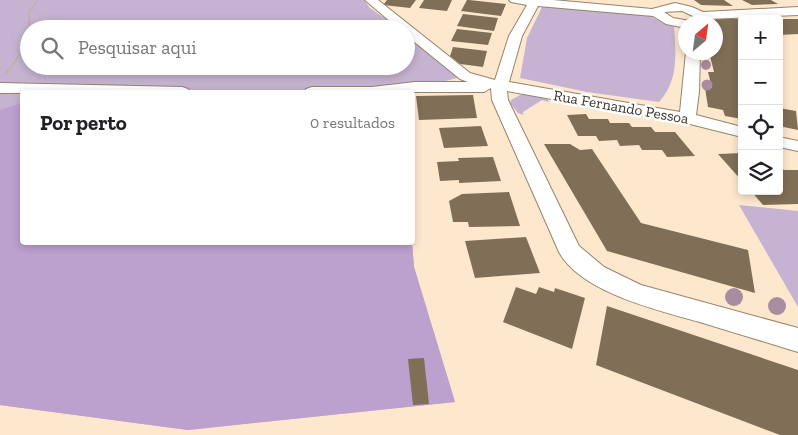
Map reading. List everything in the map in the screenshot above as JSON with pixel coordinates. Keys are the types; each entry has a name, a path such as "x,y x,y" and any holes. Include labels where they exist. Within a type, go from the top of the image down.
{"street":[{"path":"372,0 396,20"},
{"path":"515,0 656,13 670,21 678,23"},
{"path":"535,2 516,34 510,50 505,78 499,86 500,100 570,252 596,274 635,293 798,340"},
{"path":"656,13 660,8 670,3 689,10 695,15"},
{"path":"723,17 798,11"},
{"path":"415,36 464,76 499,86"},
{"path":"687,118 693,60"},
{"path":"386,90 415,86 499,86"},
{"name":"Rua Fernando Pessoa","path":"499,86 687,118 738,131"},
{"path":"4,88 93,90"},
{"path":"783,143 798,146"}],"path":[{"path":"29,20 29,12 38,0"},
{"path":"4,88 7,73 20,54"}],"shaded area":[{"path":"0,0 364,0 370,8 387,20 20,20 20,75 415,75 415,40 465,76 410,90 20,90 20,245 412,245 414,267 455,402 188,430 0,405"},
{"path":"543,5 648,15 674,25 675,66 670,85 659,102 587,92 520,78 527,38"},
{"path":"522,94 547,98 549,102 542,100 523,112 523,115 518,113 510,103 511,100"},
{"path":"20,104 20,245 412,245 414,267 455,402 188,430 0,405 0,110"},
{"path":"739,205 798,211 798,307"}],"building":[{"path":"387,0 416,0 410,8 383,5"},
{"path":"424,0 452,0 447,11 419,8"},
{"path":"467,0 506,4 501,16 461,11"},
{"path":"694,0 724,0 733,6 701,5"},
{"path":"742,0 771,0 778,4 752,5"},
{"path":"463,14 498,18 494,31 457,26"},
{"path":"723,19 738,19 738,118 725,116 723,110 708,107 705,88 712,88 708,72 714,72 711,60 723,60"},
{"path":"783,19 798,19 798,34 783,35"},
{"path":"457,29 492,33 488,45 451,41"},
{"path":"453,47 487,51 483,67 460,64 450,56"},
{"path":"473,95 477,118 419,120 416,96"},
{"path":"783,109 796,111 798,130 783,127"},
{"path":"586,114 589,119 608,119 610,123 629,123 632,127 651,127 655,132 675,132 695,156 667,157 662,150 642,150 639,145 620,146 617,140 599,141 596,136 578,136 567,115"},
{"path":"481,126 488,146 444,148 439,128"},
{"path":"544,144 570,144 580,150 592,149 641,223 748,250 755,293 607,251"},
{"path":"738,153 738,176 718,154"},
{"path":"493,157 501,181 459,183 459,180 440,181 437,162 459,161 458,158"},
{"path":"783,169 798,170 798,204 763,205 754,195 783,195"},
{"path":"509,192 520,226 469,227 468,222 453,222 449,201 462,194"},
{"path":"526,237 540,273 475,278 465,241"},
{"path":"516,287 536,294 539,287 554,292 555,288 585,298 572,349 503,322"},
{"path":"607,306 798,370 798,435 780,435 596,365"},
{"path":"424,358 429,404 413,405 408,359"}]}
